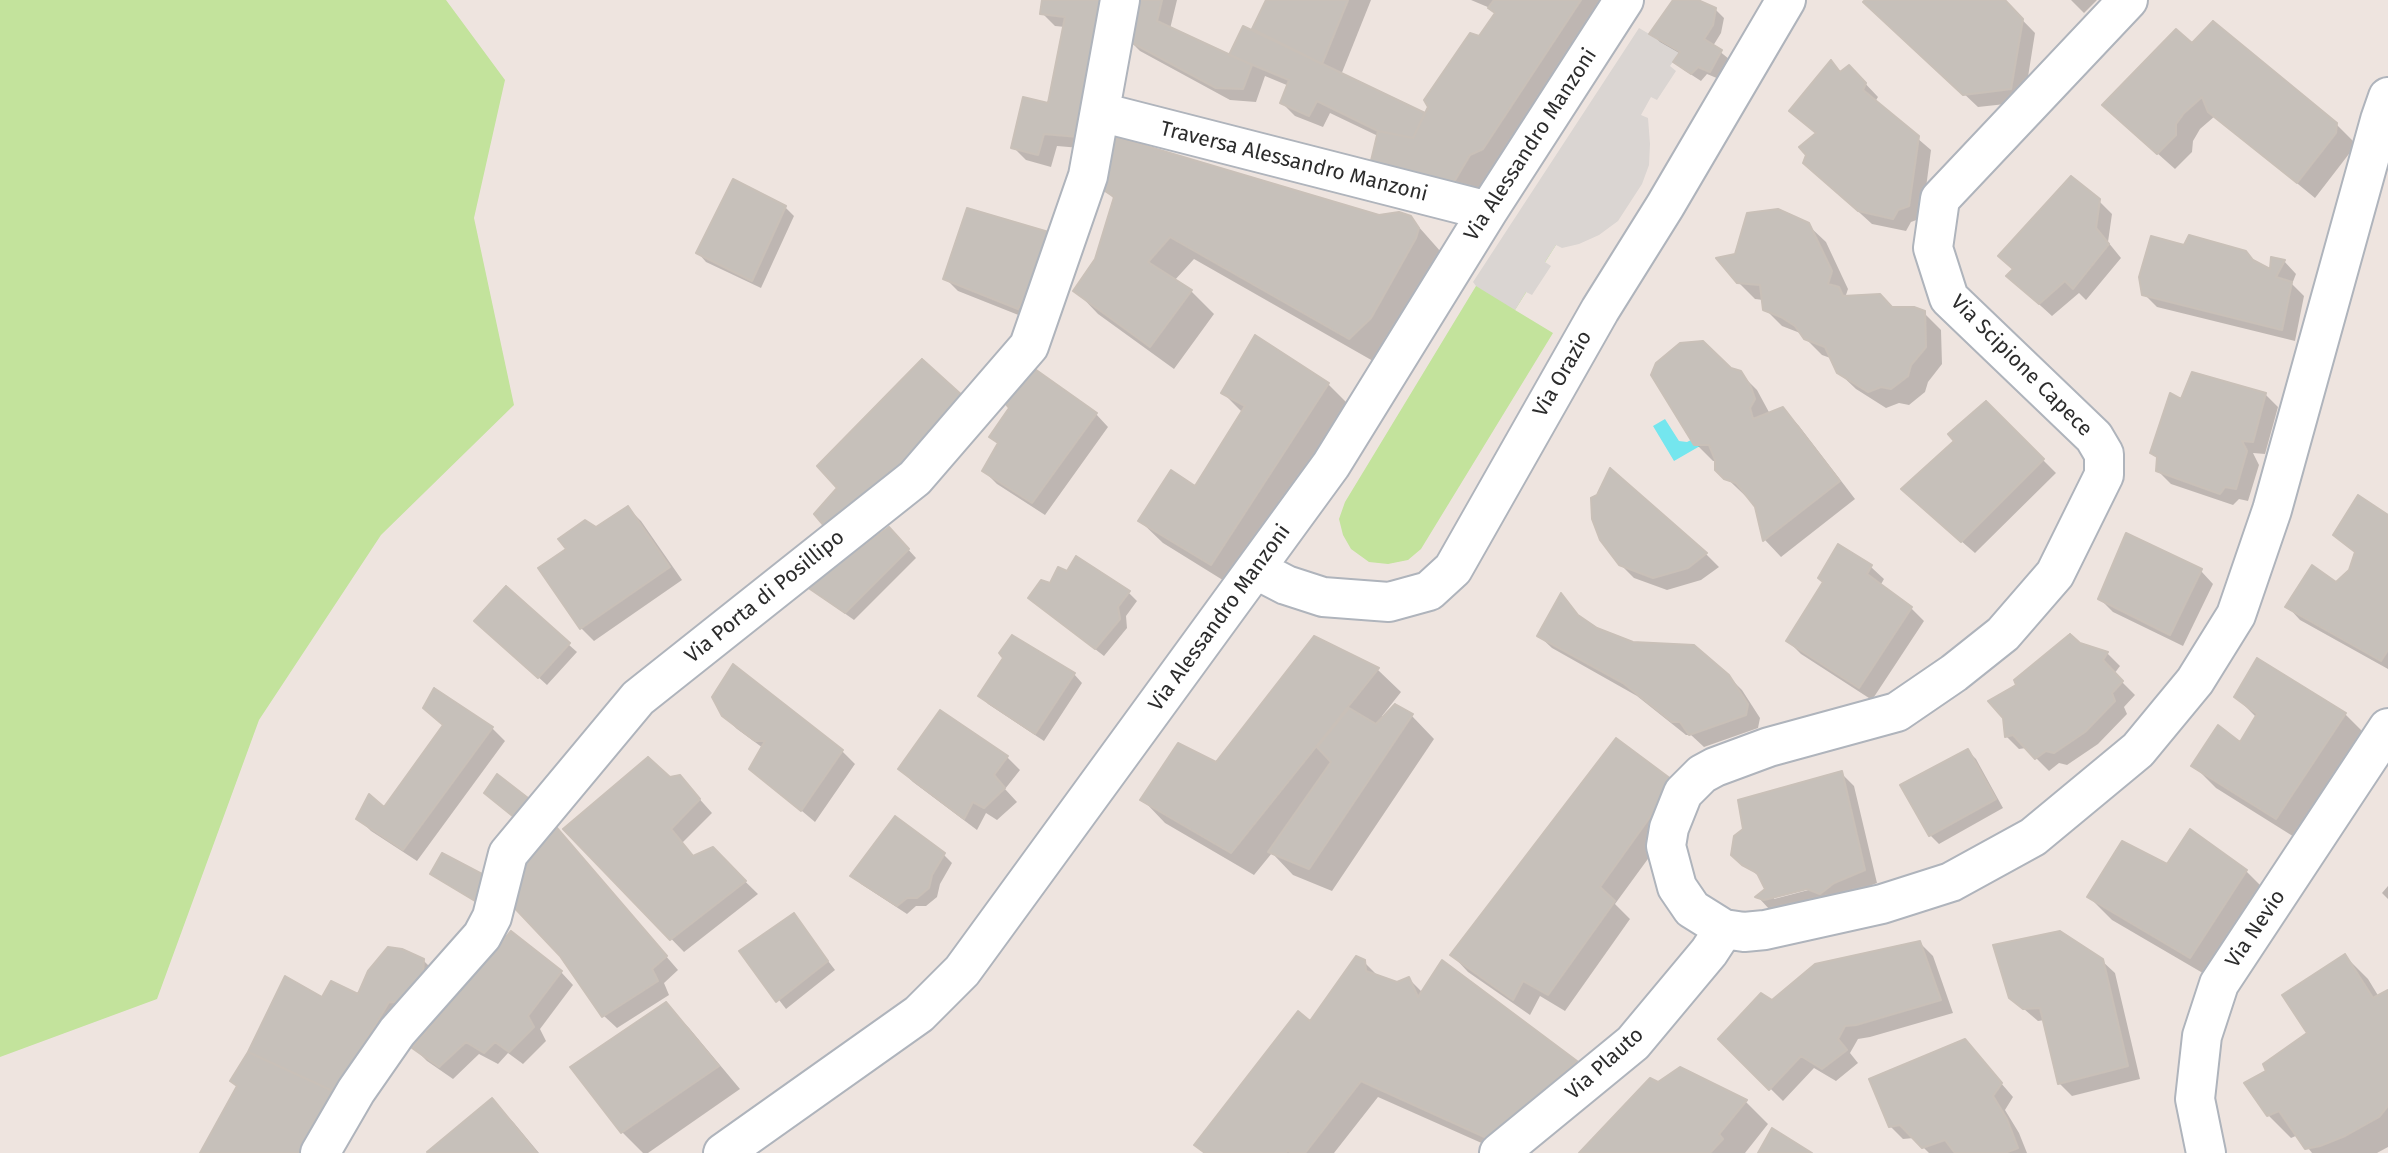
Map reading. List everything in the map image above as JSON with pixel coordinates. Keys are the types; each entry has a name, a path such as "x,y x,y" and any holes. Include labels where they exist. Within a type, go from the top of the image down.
{"street":[{"name":"Via Porta di Posillipo","path":"320,1153 356,1091 397,1031 482,936 492,916 508,854 638,698 915,478 1029,346 1088,176 1120,0"},
{"name":"Via Alessandro Manzoni","path":"723,1153 919,1014 962,971 1331,465 1624,0"},
{"name":"Via Orazio","path":"1257,570 1286,585 1323,597 1390,602 1429,591 1452,569 1600,310 1786,0"},
{"name":"Via Scipione Capece","path":"2128,0 1940,199 1933,248 1949,298 2094,437 2104,454 2104,475 2055,574 2003,634 1954,673 1897,712 1769,747 1715,767 1702,774 1683,793 1669,828 1666,846 1676,887 1692,909 1724,929 1744,932 1765,930 1882,904 1951,882 2033,837 2065,811 2138,750 2195,681 2236,615 2273,510 2388,97"},
{"name":"Traversa Alessandro Manzoni","path":"1100,112 1489,211"},
{"name":"Via Nevio","path":"2206,1153 2196,1099 2202,1036 2219,984 2388,728"},
{"name":"Via Plauto","path":"1499,1153 1633,1044 1709,952 1724,929"}],"green space":[{"path":"0,0 446,0 505,80 474,218 514,405 381,535 259,720 157,999 0,1057"},
{"path":"1521,222 1556,245 1515,310 1553,333 1421,549 1408,560 1388,564 1369,562 1351,549 1343,535 1339,519 1345,502 1476,286"}],"shaded area":[{"path":"1639,28 1680,52 1670,66 1676,71 1657,100 1651,97 1641,115 1648,118 1650,144 1649,165 1642,184 1618,221 1599,235 1562,248 1556,245 1545,262 1551,266 1532,295 1526,292 1515,310 1473,282"}],"water":[{"path":"1665,419 1679,441 1687,442 1695,438 1700,446 1674,461 1653,426"}],"building":[{"path":"1042,0 1111,0 1079,137 1044,134 1038,155 1011,148 1023,97 1048,103 1065,17 1040,14"},
{"path":"1133,0 1162,0 1157,21 1252,65 1243,89 1216,88 1125,39"},
{"path":"1266,0 1348,0 1322,64 1252,29"},
{"path":"1494,0 1581,0 1483,149 1470,155 1451,187 1370,165 1378,131 1413,138 1428,107 1424,100 1470,33 1479,36 1495,13 1488,8"},
{"path":"1673,0 1698,0 1716,8 1713,25 1704,39 1722,50 1710,72 1698,67 1691,74 1673,62 1680,52 1649,34"},
{"path":"2005,0 2023,19 2011,89 1963,95 1863,2"},
{"path":"2213,21 2337,123 2336,133 2297,183 2208,112 2202,97 2184,113 2176,124 2176,135 2157,154 2102,105 2176,29 2192,43"},
{"path":"1243,26 1425,113 1413,138 1378,131 1317,101 1309,116 1280,103 1289,80 1229,55"},
{"path":"1831,60 1840,72 1849,65 1866,83 1863,90 1919,136 1909,206 1898,210 1893,219 1858,211 1803,163 1806,155 1799,147 1816,133 1789,111"},
{"path":"1116,137 1379,215 1399,212 1411,216 1419,228 1416,238 1371,318 1349,339 1170,237 1148,262 1192,290 1150,347 1073,291 1095,259 1114,197 1102,189"},
{"path":"2071,176 2100,199 2096,228 2109,244 2073,289 2065,281 2039,304 2006,276 2013,269 1998,256"},
{"path":"733,179 786,206 752,281 696,253"},
{"path":"967,208 1052,233 1036,277 1018,309 943,279"},
{"path":"1778,209 1809,223 1832,271 1828,284 1839,287 1843,296 1880,294 1892,307 1914,307 1925,311 1926,347 1911,365 1908,376 1891,389 1881,387 1868,392 1837,373 1825,347 1804,339 1795,326 1763,310 1760,285 1737,283 1716,258 1735,254 1747,213"},
{"path":"2189,235 2246,251 2253,260 2270,269 2271,257 2285,260 2276,277 2292,282 2282,330 2142,295 2139,277 2151,236 2184,245"},
{"path":"1255,335 1329,383 1211,565 1138,521 1171,470 1195,486 1245,406 1221,393"},
{"path":"1703,341 1731,368 1741,371 1755,399 1750,408 1753,419 1783,407 1840,481 1763,541 1755,507 1736,483 1724,479 1715,470 1715,460 1709,445 1694,445 1651,375 1656,363 1680,343"},
{"path":"922,359 964,397 915,455 825,527 814,514 837,488 817,466"},
{"path":"1032,367 1097,413 1032,503 982,471 998,443 989,437 1009,408 1005,403"},
{"path":"2192,372 2266,393 2253,442 2242,441 2247,451 2236,489 2225,487 2220,494 2156,471 2157,457 2150,453 2170,393 2181,399"},
{"path":"1986,401 2044,459 1961,542 1901,489 1954,441 1948,434"},
{"path":"1610,468 1707,553 1688,568 1653,578 1619,565 1600,540 1592,519 1591,498 1597,495"},
{"path":"2358,495 2388,515 2388,650 2381,661 2285,607 2312,565 2336,582 2349,570 2355,552 2333,535"},
{"path":"628,506 670,567 580,629 538,568 566,549 558,539 585,520 596,527"},
{"path":"889,527 909,549 845,613 807,587"},
{"path":"2126,533 2202,569 2170,635 2098,599"},
{"path":"1838,544 1872,565 1867,574 1912,607 1859,688 1786,641 1823,582 1818,578"},
{"path":"1076,556 1130,591 1118,607 1120,619 1095,649 1028,598 1041,580 1050,583 1058,567 1067,571"},
{"path":"506,586 570,643 538,678 474,621"},
{"path":"1561,593 1578,615 1597,628 1633,642 1694,645 1729,675 1748,704 1746,715 1689,735 1680,722 1672,722 1623,683 1537,636"},
{"path":"2070,634 2080,643 2108,652 2103,660 2123,681 2112,693 2115,701 2085,732 2054,753 2046,751 2035,759 2013,735 2005,737 2003,718 1988,701 2016,685 2014,680"},
{"path":"1012,635 1075,673 1035,734 978,696 1003,658 999,653"},
{"path":"1314,636 1379,668 1231,853 1140,800 1178,743 1216,762"},
{"path":"2257,658 2346,713 2276,819 2191,766 2218,725 2240,742 2257,714 2234,697"},
{"path":"733,664 843,750 801,811 749,769 765,741 755,741 722,716 712,697"},
{"path":"434,688 493,727 403,850 356,819 369,794 384,807 443,725 423,708"},
{"path":"1395,704 1413,714 1309,869 1268,852 1331,762 1317,747 1349,708 1376,724"},
{"path":"940,710 1008,756 994,775 1005,788 984,808 973,802 964,819 898,769"},
{"path":"1616,738 1675,782 1600,887 1615,901 1548,995 1523,981 1513,1000 1450,955"},
{"path":"1968,749 1996,799 1929,836 1900,785"},
{"path":"648,757 670,777 680,775 700,799 671,829 693,856 713,847 746,881 670,940 563,829"},
{"path":"1842,771 1865,870 1834,883 1820,894 1807,889 1764,900 1755,897 1765,889 1757,873 1731,855 1734,836 1743,829 1738,800"},
{"path":"497,774 528,798 515,818 484,793"},
{"path":"895,816 945,853 932,875 929,888 917,898 907,898 897,906 850,876"},
{"path":"551,821 667,956 652,969 658,981 602,1017 560,956 508,901 533,842"},
{"path":"2190,829 2247,870 2190,958 2087,897 2122,841 2167,864"},
{"path":"442,853 482,874 475,901 430,874"},
{"path":"794,913 828,961 776,1002 739,951"},
{"path":"511,931 562,971 528,1016 534,1027 509,1052 495,1042 484,1053 466,1042 439,1067 412,1048"},
{"path":"2060,931 2103,959 2128,1066 2058,1084 2040,1008 2023,1009 2009,998 1993,945"},
{"path":"1920,941 1941,1000 1845,1026 1838,1039 1847,1050 1822,1069 1801,1056 1769,1090 1718,1039 1761,993 1772,1000 1815,964"},
{"path":"388,947 402,949 424,959 423,973 407,1003 389,1002 335,1092 248,1052 285,976 322,997 331,981 358,994 368,971"},
{"path":"2345,954 2373,998 2388,990 2388,1106 2379,1117 2345,1136 2305,1149 2279,1111 2267,1116 2244,1083 2266,1071 2263,1064 2307,1033 2282,995"},
{"path":"1356,956 1365,960 1366,971 1397,982 1409,977 1418,997 1442,960 1577,1061 1489,1139 1361,1081 1305,1153 1290,1153 1288,1150 1286,1153 1205,1153 1194,1145 1298,1011 1310,1021"},
{"path":"666,1002 719,1066 621,1133 570,1067"},
{"path":"1965,1039 2002,1083 1993,1096 2007,1119 2018,1148 2005,1153 1955,1153 1945,1140 1922,1148 1900,1125 1889,1127 1869,1079"},
{"path":"248,1052 335,1092 308,1149 297,1153 200,1153 237,1086 230,1081"},
{"path":"1680,1067 1747,1100 1719,1134 1723,1139 1710,1153 1579,1153 1650,1078 1658,1082"},
{"path":"492,1098 537,1153 427,1152"},
{"path":"1772,1128 1812,1153 1758,1153"}]}
